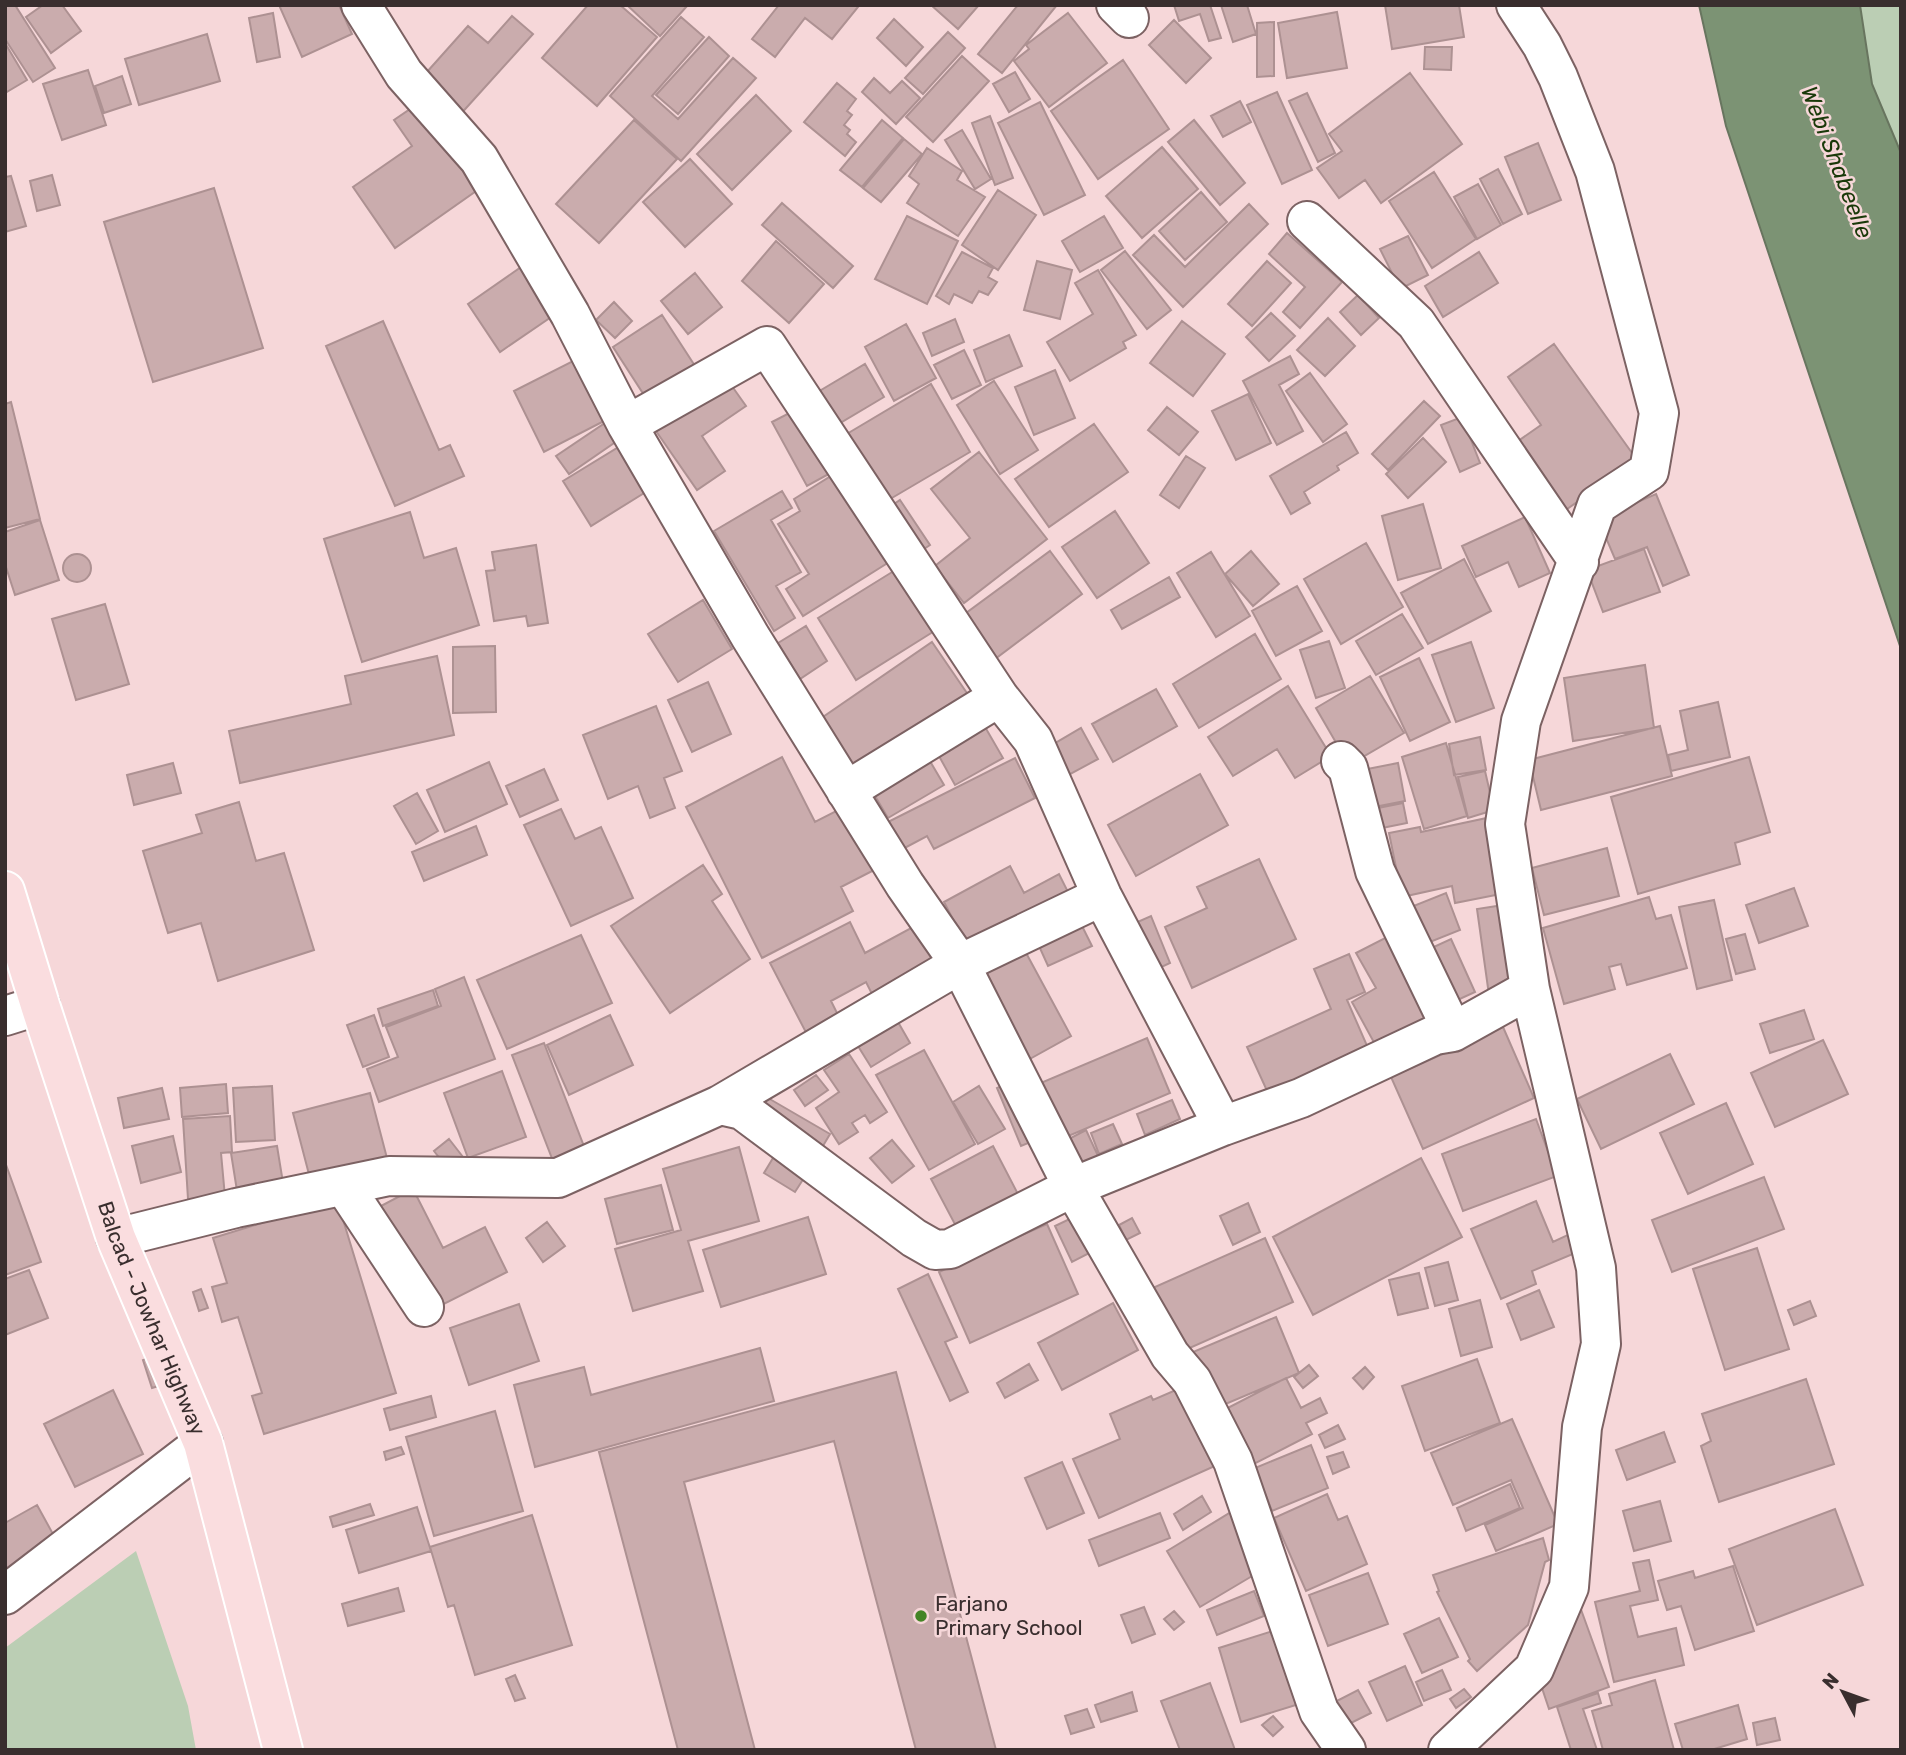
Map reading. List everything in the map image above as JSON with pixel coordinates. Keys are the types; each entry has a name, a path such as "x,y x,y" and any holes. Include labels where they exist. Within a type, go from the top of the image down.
{"main road":[{"name":"Balcad - Jowhar Highway","path":"5,891 22,1010 203,1443 284,1750"}],"street":[{"path":"361,5 404,74 479,159 570,314 627,425 750,636 905,885 960,964 1073,1187 1170,1355 1192,1381 1233,1461 1319,1711 1346,1750"},
{"path":"1448,1750 1534,1669 1569,1587 1582,1427 1601,1344 1596,1268 1530,989 1505,824 1521,721 1597,505 1649,471 1659,413 1595,171 1558,78 1542,45 1516,5"},
{"path":"1542,45 1544,5"},
{"path":"1307,222 1416,323 1579,562"},
{"path":"627,425 767,346 999,696 1033,740 1102,896 1223,1126"},
{"path":"846,791 999,696"},
{"path":"1341,761 1349,768 1375,871 1453,1032"},
{"path":"116,1238 236,1208 389,1176 558,1178 720,1105 960,964 1102,896"},
{"path":"720,1105 742,1110 914,1238 935,1250 950,1249 1073,1187 1223,1126 1301,1098 1435,1035 1453,1032 1530,989"},
{"path":"344,1186 424,1307"},
{"path":"5,1595 203,1443"}],"shaded area":[{"path":"1860,5 1901,5 1901,153 1872,85"},
{"path":"136,1551 188,1706 196,1750 5,1750 5,1648"}],"water":[{"name":"Webi Shabeelle","path":"1699,5 1860,5 1872,84 1901,153 1901,649 1726,126"}],"building":[{"path":"5,5 15,5 55,68 33,82 5,39"},
{"path":"43,5 62,5 81,31 51,53 26,17"},
{"path":"279,5 339,5 352,34 302,57"},
{"path":"588,5 620,5 657,37 597,106 542,58"},
{"path":"627,5 688,5 660,36"},
{"path":"779,5 858,7 832,39 805,18 775,57 752,39"},
{"path":"931,5 979,5 958,29"},
{"path":"1018,5 1057,5 1002,73 978,54"},
{"path":"1174,5 1210,5 1221,38 1209,41 1200,14 1179,21"},
{"path":"1221,5 1247,5 1256,34 1233,42"},
{"path":"1385,5 1459,5 1464,37 1392,49"},
{"path":"1337,12 1347,68 1287,78 1278,23"},
{"path":"273,13 280,57 257,62 249,18"},
{"path":"1068,13 1107,63 1049,107 1014,61 1029,49 1026,45"},
{"path":"512,16 533,34 458,117 418,82 468,26 488,43"},
{"path":"681,17 704,37 652,96 678,119 733,58 756,78 681,161 610,96"},
{"path":"894,19 923,47 906,66 877,38"},
{"path":"1174,20 1211,58 1186,83 1149,45"},
{"path":"1274,22 1274,76 1257,77 1257,23"},
{"path":"948,32 965,48 923,94 905,78"},
{"path":"207,34 220,81 139,105 125,59"},
{"path":"709,37 729,56 678,114 656,95"},
{"path":"5,43 27,80 5,93"},
{"path":"1425,47 1452,47 1451,70 1424,69"},
{"path":"962,56 989,81 933,142 906,117"},
{"path":"1123,60 1169,129 1098,179 1051,111"},
{"path":"88,70 106,125 62,140 43,84"},
{"path":"1015,72 1030,99 1009,112 993,84"},
{"path":"1410,73 1462,144 1381,203 1365,180 1339,198 1317,168 1342,151 1329,134"},
{"path":"122,76 131,104 104,113 95,86"},
{"path":"874,78 890,93 902,81 920,98 896,124 862,92"},
{"path":"837,83 856,99 847,111 852,115 844,125 850,130 847,134 856,142 845,156 804,122"},
{"path":"1277,92 1312,170 1282,184 1247,105"},
{"path":"1307,93 1335,153 1318,162 1289,101"},
{"path":"756,95 791,131 732,190 697,154"},
{"path":"1240,101 1251,122 1223,137 1211,116"},
{"path":"1040,102 1085,195 1044,215 998,123"},
{"path":"419,103 479,189 395,248 353,187 412,146 394,120"},
{"path":"990,116 1013,178 995,185 972,123"},
{"path":"634,120 677,159 599,243 556,204"},
{"path":"882,120 903,138 862,187 840,170"},
{"path":"1194,120 1245,183 1220,205 1168,142"},
{"path":"962,130 991,179 975,189 945,140"},
{"path":"904,139 922,154 881,202 863,188"},
{"path":"1538,143 1561,200 1528,214 1505,157"},
{"path":"1162,147 1198,189 1142,238 1106,196"},
{"path":"927,148 962,171 957,180 985,197 958,236 907,203 919,184 909,176"},
{"path":"690,159 732,204 685,247 643,202"},
{"path":"1498,169 1522,214 1503,224 1480,179"},
{"path":"1434,172 1476,239 1432,268 1389,201"},
{"path":"52,175 60,205 37,211 30,181"},
{"path":"11,176 26,226 5,232 5,177"},
{"path":"1478,184 1501,225 1477,239 1454,197"},
{"path":"214,188 263,348 153,382 104,222"},
{"path":"998,190 1036,215 998,270 962,245"},
{"path":"1201,192 1227,222 1185,260 1159,231"},
{"path":"782,203 853,266 833,288 762,225"},
{"path":"1249,204 1268,224 1183,307 1133,255 1154,235 1185,267"},
{"path":"907,216 958,241 927,304 875,279"},
{"path":"1104,216 1123,248 1080,272 1062,241"},
{"path":"1287,233 1342,282 1300,328 1283,312 1305,287 1269,254"},
{"path":"1408,236 1428,275 1400,289 1380,249"},
{"path":"776,241 824,284 789,323 742,281"},
{"path":"1125,251 1171,310 1147,329 1101,270"},
{"path":"962,252 993,268 988,277 997,282 988,295 979,291 972,303 954,294 949,304 936,296"},
{"path":"1479,252 1498,283 1443,317 1425,286"},
{"path":"1037,261 1072,270 1060,319 1024,310"},
{"path":"1267,261 1291,283 1252,326 1228,304"},
{"path":"524,265 557,313 500,352 468,304"},
{"path":"1098,270 1136,335 1123,342 1126,348 1070,381 1047,342 1093,314 1075,283"},
{"path":"695,273 722,307 688,334 661,301"},
{"path":"1358,295 1379,318 1361,335 1340,312"},
{"path":"614,302 632,321 615,338 596,320"},
{"path":"1271,313 1295,336 1269,361 1246,337"},
{"path":"662,315 695,366 646,398 613,347"},
{"path":"1328,318 1355,346 1325,376 1297,350"},
{"path":"955,319 964,342 932,356 923,333"},
{"path":"383,321 439,450 450,445 464,476 395,506 326,346"},
{"path":"1182,321 1225,354 1193,396 1150,363"},
{"path":"906,324 936,378 894,401 865,347"},
{"path":"1009,335 1022,366 986,382 974,350"},
{"path":"1554,344 1637,460 1560,514 1511,446 1541,425 1508,377"},
{"path":"964,350 981,385 952,399 934,365"},
{"path":"1290,356 1299,374 1279,385 1303,431 1277,445 1243,381"},
{"path":"575,360 606,420 544,452 514,391"},
{"path":"865,364 884,397 830,429 811,396"},
{"path":"1055,370 1075,418 1034,435 1015,387"},
{"path":"1310,373 1347,424 1323,442 1286,391"},
{"path":"994,381 1038,450 1000,474 957,405"},
{"path":"729,382 746,406 702,436 725,471 697,490 656,431"},
{"path":"931,384 970,452 880,505 840,438"},
{"path":"1248,394 1271,443 1236,460 1212,411"},
{"path":"1424,401 1440,416 1388,470 1372,454"},
{"path":"11,402 40,519 5,528 5,404"},
{"path":"801,407 836,470 807,486 772,422"},
{"path":"1167,407 1198,432 1179,455 1148,430"},
{"path":"1462,417 1480,463 1460,472 1441,425"},
{"path":"605,423 617,441 569,474 556,456"},
{"path":"1094,424 1128,472 1049,527 1015,479"},
{"path":"1346,432 1358,453 1337,466 1339,470 1304,492 1310,503 1291,514 1270,476"},
{"path":"1423,438 1446,462 1408,498 1386,474"},
{"path":"622,445 649,490 591,526 563,481"},
{"path":"979,452 1047,539 964,603 935,566 970,538 931,489"},
{"path":"1186,456 1205,468 1179,508 1160,495"},
{"path":"839,471 894,559 803,616 786,589 809,574 778,524 800,511 794,499"},
{"path":"782,491 792,508 771,520 801,572 776,586 795,618 774,631 714,531"},
{"path":"1656,494 1689,575 1663,586 1647,547 1615,559 1598,519"},
{"path":"900,500 930,545 910,558 881,513"},
{"path":"1423,504 1441,568 1398,580 1382,516"},
{"path":"1115,511 1149,563 1097,598 1062,547"},
{"path":"410,512 424,558 456,548 479,625 362,662 324,539"},
{"path":"1525,517 1550,573 1519,587 1508,562 1476,577 1462,546"},
{"path":"40,520 59,580 15,595 5,564 5,532"},
{"path":"1366,543 1403,607 1341,644 1304,579"},
{"path":"536,545 548,623 528,626 526,616 494,621 486,571 495,570 492,552"},
{"path":"1644,549 1660,592 1603,612 1587,570"},
{"path":"1050,551 1082,594 995,659 962,616"},
{"path":"1251,551 1279,584 1253,606 1225,574"},
{"path":"1211,552 1250,616 1216,637 1177,573"},
{"path":"77,554 87,558 91,568 87,578 77,582 67,578 63,568 67,558"},
{"path":"1464,559 1491,611 1428,644 1401,593"},
{"path":"897,569 936,630 856,680 818,618"},
{"path":"1169,577 1180,597 1122,629 1111,610"},
{"path":"1297,586 1322,631 1276,656 1252,611"},
{"path":"703,600 732,649 678,682 648,634"},
{"path":"105,604 129,684 76,700 52,619"},
{"path":"1402,614 1423,648 1376,675 1356,641"},
{"path":"806,626 827,661 800,679 778,643"},
{"path":"1255,634 1281,679 1199,728 1173,684"},
{"path":"1329,641 1345,688 1316,698 1300,650"},
{"path":"932,642 971,699 860,776 820,719"},
{"path":"1471,642 1494,708 1456,722 1432,655"},
{"path":"495,646 496,712 453,713 453,647"},
{"path":"437,656 454,735 240,783 229,731 351,704 345,676"},
{"path":"1419,658 1450,722 1410,741 1380,677"},
{"path":"1645,665 1654,728 1573,741 1564,678"},
{"path":"1370,676 1404,733 1349,765 1316,708"},
{"path":"708,682 731,734 692,752 668,700"},
{"path":"1288,686 1331,756 1295,778 1277,749 1233,776 1208,737"},
{"path":"1156,689 1177,726 1113,762 1092,724"},
{"path":"1718,702 1730,757 1671,771 1668,755 1688,750 1680,711"},
{"path":"656,706 682,771 664,778 675,808 650,818 638,786 608,799 583,735"},
{"path":"981,720 1003,758 955,785 934,747"},
{"path":"1660,726 1672,776 1541,810 1529,760"},
{"path":"1081,728 1098,759 1063,778 1047,748"},
{"path":"1480,737 1486,770 1454,775 1449,744"},
{"path":"1446,743 1467,816 1424,829 1402,757"},
{"path":"924,751 944,785 888,818 868,784"},
{"path":"782,757 815,822 846,806 878,868 841,887 853,911 762,958 686,807"},
{"path":"1749,757 1770,832 1735,843 1740,864 1638,894 1611,797"},
{"path":"1015,758 1035,798 934,849 927,836 897,852 884,824"},
{"path":"489,762 507,804 445,832 427,790"},
{"path":"173,763 181,793 134,805 127,775"},
{"path":"1398,763 1405,801 1364,809 1357,771"},
{"path":"544,769 558,800 520,817 506,786"},
{"path":"1485,771 1494,810 1468,818 1458,777"},
{"path":"1200,774 1228,825 1136,876 1108,825"},
{"path":"417,793 438,831 416,844 394,806"},
{"path":"239,802 256,861 284,853 314,950 218,981 201,923 168,933 143,851 202,833 196,815"},
{"path":"1403,803 1407,823 1367,831 1363,811"},
{"path":"561,809 575,839 601,827 633,898 571,926 524,825"},
{"path":"1496,816 1511,892 1455,903 1452,886 1402,897 1389,833 1420,827 1421,832"},
{"path":"476,826 487,855 424,881 412,852"},
{"path":"1607,848 1619,896 1544,915 1532,868"},
{"path":"1259,859 1296,939 1192,988 1165,927 1207,908 1197,887"},
{"path":"703,865 722,894 712,901 750,959 670,1013 611,926"},
{"path":"1010,866 1024,893 1059,874 1071,898 970,952 944,902"},
{"path":"1794,888 1808,926 1759,943 1746,905"},
{"path":"1446,893 1460,930 1420,946 1406,909"},
{"path":"1649,897 1656,919 1671,915 1687,968 1627,985 1621,964 1609,967 1615,989 1564,1004 1543,928"},
{"path":"1714,900 1732,980 1697,989 1679,907"},
{"path":"1510,904 1523,989 1489,995 1477,909"},
{"path":"1151,916 1170,963 1153,971 1133,924"},
{"path":"924,921 948,967 877,1004 866,982 831,1001 844,1027 812,1044 770,963 850,922 865,953"},
{"path":"1082,926 1092,946 1048,966 1039,946"},
{"path":"1745,934 1755,969 1736,974 1726,939"},
{"path":"581,935 612,1003 507,1049 477,980"},
{"path":"1387,937 1431,1019 1377,1048 1352,1002 1376,988 1356,953"},
{"path":"1451,939 1475,992 1449,1004 1425,951"},
{"path":"1025,951 1071,1036 1028,1060 981,975"},
{"path":"1349,954 1365,992 1347,1000 1368,1048 1268,1093 1247,1047 1331,1009 1314,969"},
{"path":"464,977 495,1059 379,1102 367,1069 398,1057 386,1027 441,1006 435,989"},
{"path":"433,990 438,1006 383,1026 378,1009"},
{"path":"1804,1010 1814,1039 1770,1053 1760,1024"},
{"path":"374,1015 389,1057 363,1067 347,1025"},
{"path":"610,1015 633,1065 569,1095 547,1045"},
{"path":"898,1022 910,1043 871,1067 858,1046"},
{"path":"1503,1027 1534,1098 1423,1149 1391,1077"},
{"path":"1147,1038 1170,1093 1059,1140 1036,1085"},
{"path":"1823,1040 1848,1094 1775,1127 1751,1073"},
{"path":"544,1043 585,1149 553,1161 512,1055"},
{"path":"924,1050 975,1144 929,1170 876,1075"},
{"path":"849,1054 887,1112 870,1123 865,1115 852,1123 858,1132 839,1144 816,1108 839,1092 824,1070"},
{"path":"1670,1054 1694,1104 1601,1149 1577,1099"},
{"path":"502,1071 526,1137 468,1158 444,1093"},
{"path":"816,1075 828,1090 805,1106 794,1090"},
{"path":"1019,1079 1043,1137 1021,1146 997,1088"},
{"path":"226,1084 228,1113 182,1117 180,1088"},
{"path":"272,1086 275,1140 236,1142 233,1088"},
{"path":"979,1086 1005,1129 978,1144 953,1102"},
{"path":"162,1088 169,1119 124,1128 118,1098"},
{"path":"370,1093 388,1162 311,1182 293,1113"},
{"path":"768,1098 830,1134 820,1151 758,1114"},
{"path":"1172,1100 1180,1119 1145,1135 1137,1114"},
{"path":"1726,1103 1753,1164 1688,1194 1660,1133"},
{"path":"230,1116 232,1152 221,1153 225,1197 188,1199 183,1119"},
{"path":"1536,1119 1557,1176 1463,1211 1442,1154"},
{"path":"1113,1124 1122,1144 1099,1154 1091,1133"},
{"path":"1086,1130 1099,1158 1078,1169 1065,1141"},
{"path":"173,1136 181,1172 141,1183 132,1146"},
{"path":"449,1139 463,1157 448,1169 434,1151"},
{"path":"892,1140 914,1166 892,1183 870,1158"},
{"path":"277,1146 284,1189 238,1197 231,1153"},
{"path":"993,1146 1020,1198 958,1230 931,1179"},
{"path":"739,1147 759,1221 688,1241 703,1291 633,1311 615,1249 681,1230 663,1169"},
{"path":"779,1148 811,1167 795,1192 764,1173"},
{"path":"1421,1158 1462,1237 1313,1315 1273,1237"},
{"path":"5,1162 41,1262 5,1275"},
{"path":"1764,1177 1784,1229 1672,1272 1652,1220"},
{"path":"661,1185 673,1230 617,1244 605,1199"},
{"path":"413,1189 443,1248 485,1227 507,1272 432,1310 381,1206"},
{"path":"337,1200 396,1393 264,1434 252,1396 262,1393 238,1317 222,1322 212,1287 227,1283 213,1238"},
{"path":"1536,1201 1553,1242 1572,1233 1580,1251 1532,1271 1536,1284 1501,1299 1471,1229"},
{"path":"1248,1203 1260,1232 1233,1245 1220,1216"},
{"path":"1082,1213 1099,1248 1072,1262 1055,1226"},
{"path":"808,1217 826,1274 721,1307 703,1250"},
{"path":"1132,1218 1140,1233 1126,1240 1119,1225"},
{"path":"547,1222 565,1246 543,1262 526,1238"},
{"path":"1047,1224 1078,1294 970,1343 939,1272"},
{"path":"1265,1238 1293,1302 1174,1355 1146,1291"},
{"path":"1757,1248 1789,1349 1725,1370 1693,1269"},
{"path":"1448,1262 1458,1300 1435,1306 1425,1268"},
{"path":"29,1270 48,1318 5,1335 5,1279"},
{"path":"1419,1273 1428,1308 1398,1315 1389,1280"},
{"path":"928,1274 957,1337 945,1342 968,1392 950,1401 898,1289"},
{"path":"201,1289 208,1308 199,1311 193,1292"},
{"path":"1539,1290 1554,1327 1521,1340 1507,1304"},
{"path":"1480,1300 1492,1347 1461,1356 1449,1309"},
{"path":"1810,1301 1816,1316 1794,1325 1788,1310"},
{"path":"1113,1303 1138,1350 1062,1390 1038,1343"},
{"path":"519,1304 539,1361 469,1385 450,1328"},
{"path":"1276,1317 1299,1373 1209,1411 1186,1355"},
{"path":"760,1348 774,1401 535,1467 514,1385 584,1367 591,1395"},
{"path":"154,1356 162,1385 152,1388 143,1360"},
{"path":"1477,1359 1500,1423 1425,1451 1402,1386"},
{"path":"1029,1364 1038,1380 1005,1398 997,1383"},
{"path":"1309,1365 1318,1376 1303,1388 1294,1377"},
{"path":"1365,1367 1374,1377 1363,1389 1353,1378"},
{"name":"Farjano Primary School","path":"896,1372 996,1750 916,1750 834,1441 684,1482 755,1750 678,1750 599,1452"},
{"path":"1286,1378 1301,1408 1320,1398 1327,1413 1306,1423 1312,1434 1248,1467 1220,1412"},
{"path":"1806,1379 1834,1464 1719,1502 1701,1446 1711,1441 1702,1414"},
{"path":"1192,1383 1226,1461 1099,1518 1073,1459 1120,1439 1110,1414 1151,1396 1153,1400"},
{"path":"113,1390 143,1454 75,1487 44,1424"},
{"path":"431,1396 436,1417 390,1430 384,1409"},
{"path":"495,1411 523,1511 434,1536 406,1437"},
{"path":"1512,1419 1558,1524 1496,1551 1485,1525 1523,1508 1511,1480 1453,1505 1431,1453"},
{"path":"1338,1425 1345,1439 1325,1448 1319,1435"},
{"path":"1664,1432 1675,1462 1627,1480 1616,1450"},
{"path":"1311,1445 1328,1488 1272,1511 1255,1468"},
{"path":"401,1447 404,1454 386,1460 384,1452"},
{"path":"1343,1452 1349,1467 1333,1474 1327,1457"},
{"path":"1062,1462 1084,1513 1047,1529 1025,1478"},
{"path":"1510,1484 1520,1508 1466,1531 1457,1508"},
{"path":"1327,1494 1338,1520 1347,1516 1367,1564 1306,1591 1274,1518"},
{"path":"1202,1496 1211,1512 1183,1530 1174,1514"},
{"path":"1660,1501 1671,1541 1634,1551 1623,1511"},
{"path":"370,1504 374,1515 333,1527 330,1517"},
{"path":"37,1505 59,1545 5,1576 5,1523"},
{"path":"417,1507 431,1551 359,1573 346,1530"},
{"path":"1236,1509 1269,1566 1200,1607 1167,1551"},
{"path":"1835,1509 1863,1585 1757,1625 1729,1549"},
{"path":"1160,1513 1170,1538 1099,1566 1089,1540"},
{"path":"532,1515 572,1645 475,1675 454,1605 448,1607 430,1547"},
{"path":"1543,1538 1549,1560 1545,1562 1528,1625 1477,1671 1468,1661 1470,1659 1437,1592 1439,1591 1433,1575"},
{"path":"1649,1560 1658,1600 1630,1606 1638,1637 1676,1628 1684,1665 1614,1682 1595,1602 1640,1591 1633,1563"},
{"path":"1733,1566 1754,1631 1695,1650 1681,1606 1667,1610 1658,1581 1693,1571 1695,1578"},
{"path":"1368,1573 1388,1624 1328,1646 1309,1595"},
{"path":"398,1588 404,1611 348,1626 342,1604"},
{"path":"1254,1591 1264,1616 1217,1635 1207,1610"},
{"path":"1579,1604 1609,1687 1549,1709 1540,1682"},
{"path":"1144,1607 1155,1634 1132,1643 1121,1615"},
{"path":"1174,1611 1184,1622 1174,1630 1164,1619"},
{"path":"1439,1618 1458,1657 1422,1673 1404,1634"},
{"path":"1292,1625 1315,1699 1241,1722 1219,1648"},
{"path":"1405,1666 1422,1705 1387,1721 1369,1682"},
{"path":"1442,1670 1451,1690 1424,1701 1416,1682"},
{"path":"515,1675 525,1698 515,1701 506,1679"},
{"path":"1655,1680 1674,1750 1603,1750 1592,1711 1612,1705 1609,1694"},
{"path":"1210,1683 1235,1750 1180,1750 1161,1701"},
{"path":"1464,1689 1471,1697 1456,1708 1450,1699"},
{"path":"1358,1690 1371,1713 1343,1727 1331,1704"},
{"path":"1132,1692 1137,1711 1101,1722 1095,1705"},
{"path":"1598,1693 1601,1703 1583,1709 1597,1750 1571,1750 1557,1707"},
{"path":"1738,1705 1747,1739 1711,1750 1683,1750 1675,1724"},
{"path":"1087,1709 1094,1727 1071,1734 1065,1716"},
{"path":"1273,1716 1283,1727 1273,1736 1262,1725"},
{"path":"1775,1718 1780,1740 1757,1745 1753,1723"}],"place":[{"name":"Farjano Primary School","path":"921,1616"}]}
